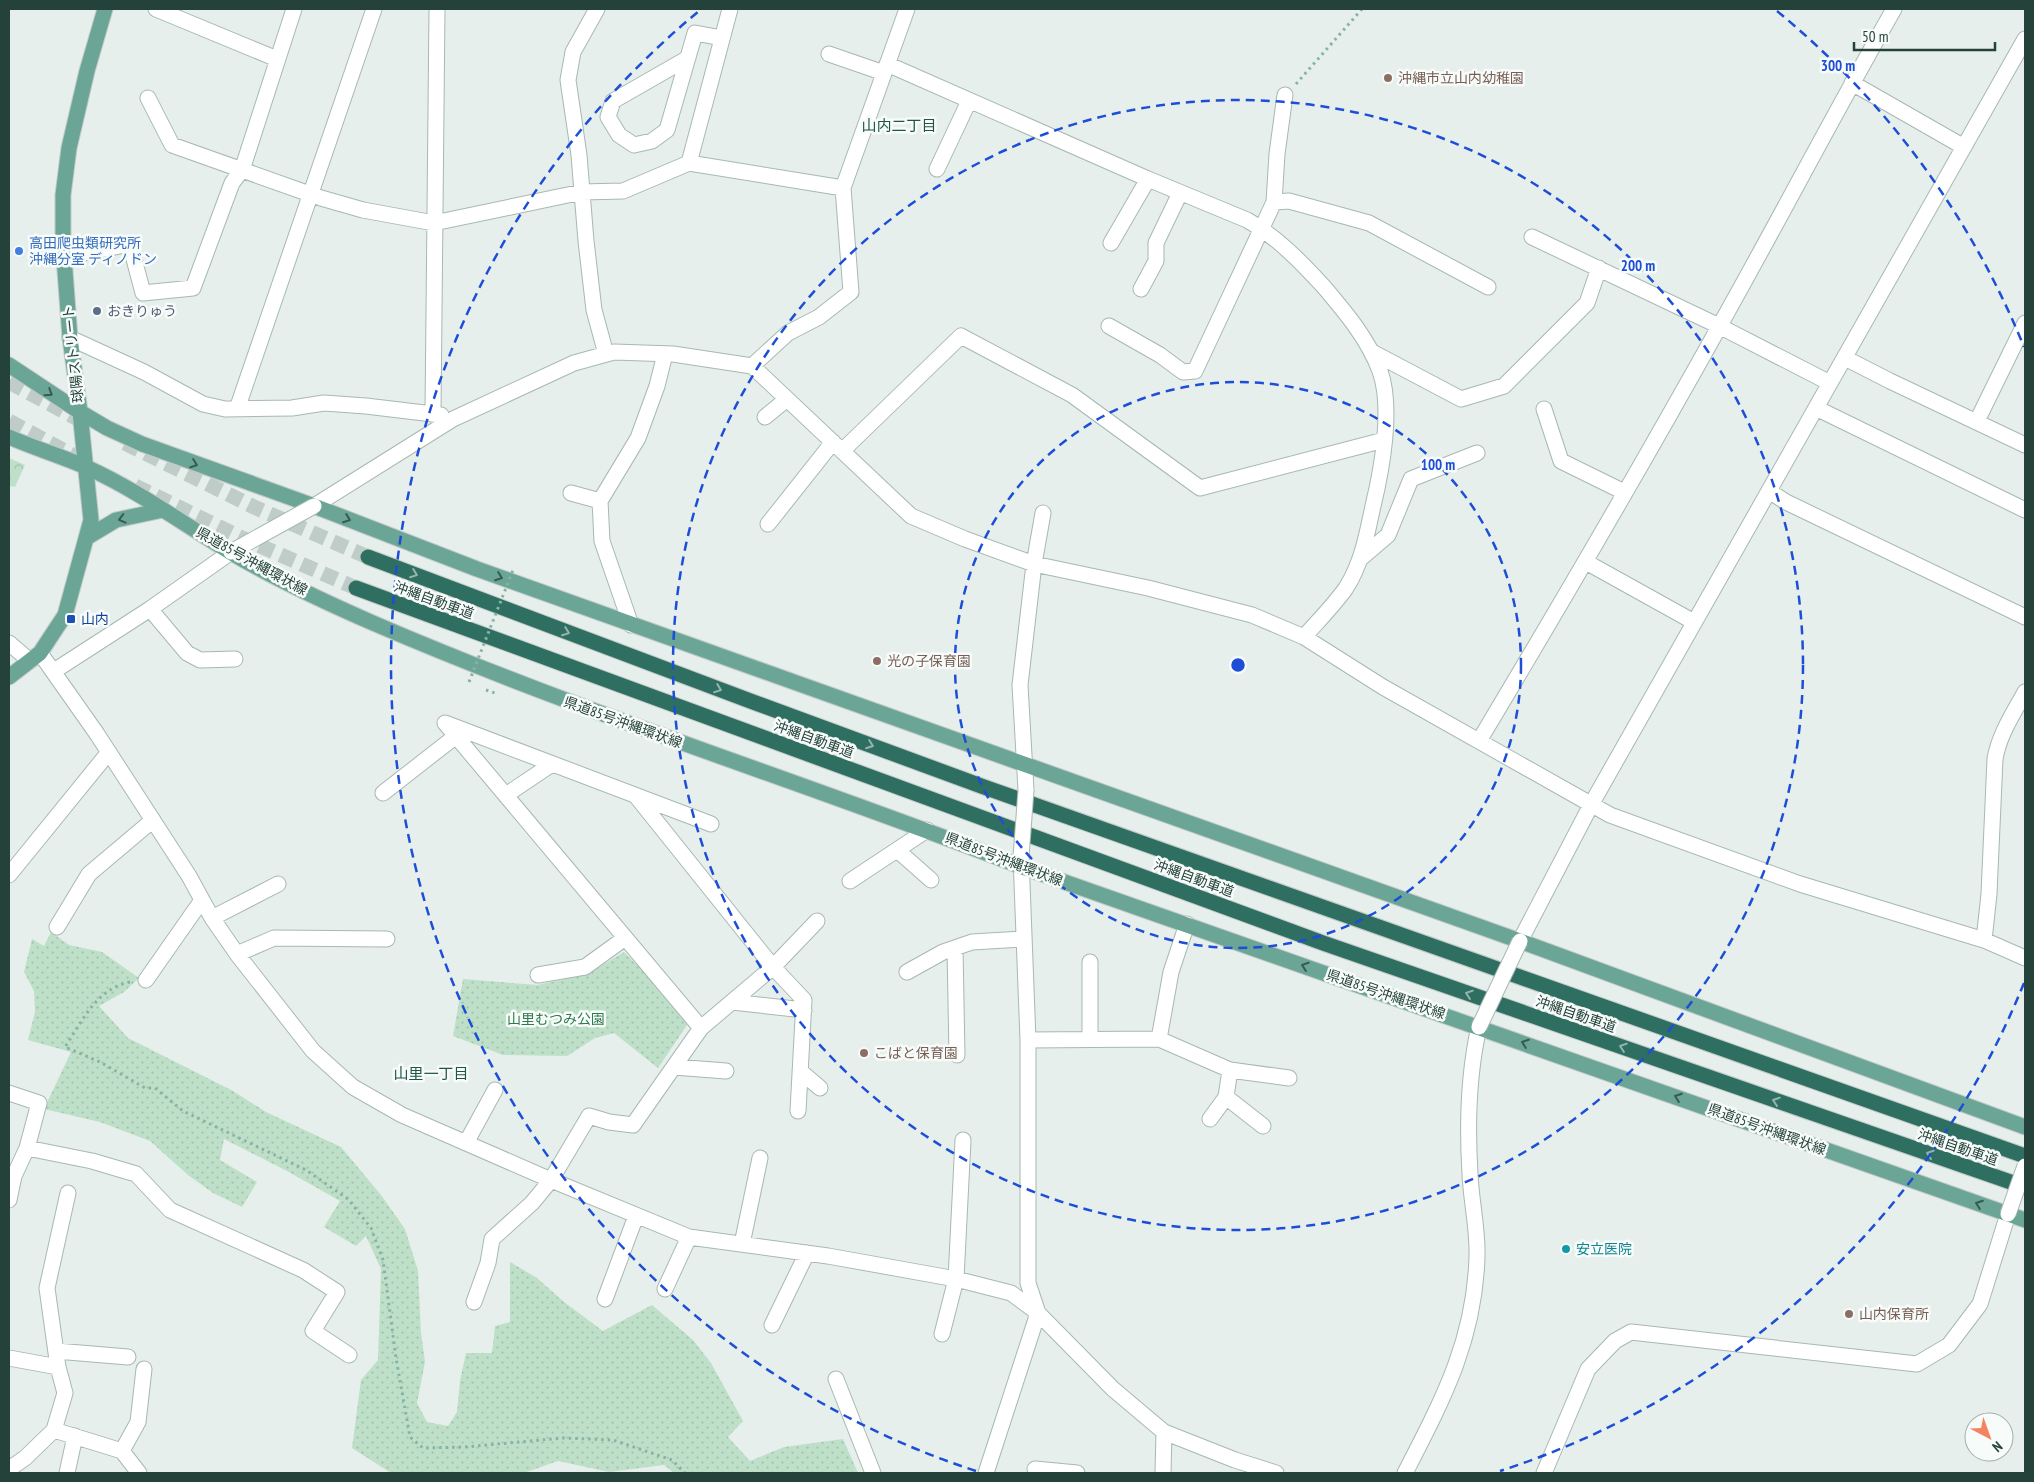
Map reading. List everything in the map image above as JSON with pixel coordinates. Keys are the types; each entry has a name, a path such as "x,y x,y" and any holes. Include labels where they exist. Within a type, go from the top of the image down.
{"highway":[{"name":"沖縄自動車道","path":"368,557 743,699 994,790 2025,1156"},
{"name":"沖縄自動車道","path":"356,588 1323,943 2025,1187"}],"main road":[{"name":"球陽ストリート","path":"9,677 36,657 65,616 91,520 70,338 64,257 63,195 69,148 87,71 105,9"},
{"path":"9,364 80,412 107,428 142,444 314,506 477,569 631,625 1520,941 2025,1127"},
{"name":"県道85号沖縄環状線","path":"9,437 86,467 163,510 231,552 308,592 370,622 517,683 1021,862 1187,924 2025,1220"},
{"path":"86,538 116,520 163,510"}],"street":[{"path":"156,9 277,59"},
{"path":"64,257 130,244 143,292 193,288 232,184 242,170 294,9"},
{"path":"237,409 374,9"},
{"path":"433,413 437,9"},
{"path":"597,9 573,52 568,80 580,155 594,310 606,354"},
{"path":"689,163 730,9"},
{"path":"752,366 788,333 819,317 851,292 843,188 907,9"},
{"path":"1479,741 1586,562 1624,492 1720,326 1894,9"},
{"path":"688,58 613,102 608,117 619,135 634,145 652,142 667,130 688,58 695,33 722,38"},
{"path":"1405,1473 1445,1395 1463,1345 1472,1309 1477,1255 1468,1137 1473,1054 1479,1027 1520,941 1592,803 1964,147 2020,60 2025,39"},
{"path":"829,54 886,69 969,101 1180,193 1247,220 1261,228 1288,250 1313,275 1356,325 1372,352 1381,373 1384,400 1384,440 1381,471 1363,552 1346,587 1304,636"},
{"path":"1852,83 1964,147"},
{"path":"1109,326 1160,355 1183,372 1195,371 1274,202 1277,154 1285,95"},
{"path":"148,98 172,145 311,195 363,210 434,223 582,192 623,191 689,163 843,188"},
{"path":"937,169 969,101"},
{"path":"1111,243 1148,179"},
{"path":"1141,289 1156,261 1156,243 1180,193"},
{"path":"1274,202 1289,201 1369,223 1488,287"},
{"path":"1532,237 1720,326 1830,384"},
{"path":"1372,352 1461,399 1504,386 1586,303 1599,268"},
{"path":"1977,421 2025,323"},
{"path":"768,524 837,447 961,336 1072,395 1200,488 1384,440"},
{"path":"70,338 144,372 204,404 224,409 292,408 324,403 433,413 452,419"},
{"path":"54,671 231,552 314,506 452,419 574,363 614,352 665,354 752,366 911,516 964,540 1034,564 1195,599 1252,615 1304,636 1383,686 1592,803 1610,815 1800,884 1984,940 2025,958"},
{"path":"631,625 602,541 600,501 638,438 657,386 665,354"},
{"path":"1845,358 2025,445"},
{"path":"765,417 787,399"},
{"path":"1816,408 2025,510"},
{"path":"1544,409 1562,461 1624,492"},
{"path":"1359,560 1388,535 1411,479 1477,454"},
{"path":"1769,491 1786,502 2025,617"},
{"path":"571,493 600,501"},
{"path":"986,1473 1038,1314 1028,1283 1028,1040 1021,862 1026,766 1020,685 1034,564 1044,513"},
{"path":"1586,562 1694,622"},
{"path":"150,608 187,653 200,660 235,659"},
{"path":"9,643 36,657 54,671 153,820 212,918 313,1051 353,1087 402,1115 551,1180 689,1237 807,1253 956,1279 1011,1293 1038,1314 1113,1389 1164,1432 1235,1460 1276,1473"},
{"path":"1984,940 1989,894 1996,753 2004,730 2025,692"},
{"path":"701,1028 445,723 711,824"},
{"path":"383,793 456,736"},
{"path":"9,874 109,752"},
{"path":"506,795 552,764"},
{"path":"635,795 773,967 804,1000 798,1110"},
{"path":"56,928 89,874 153,820"},
{"path":"850,881 927,830"},
{"path":"896,850 931,880"},
{"path":"212,918 278,884"},
{"path":"146,980 202,900"},
{"path":"474,1302 488,1263 492,1240 532,1203 551,1180 589,1116 609,1122 633,1125 701,1028 773,967 818,921"},
{"path":"1159,1039 1171,972 1187,924"},
{"path":"238,954 274,938 387,939"},
{"path":"538,975 585,967 626,938"},
{"path":"907,972 942,952 972,942 1024,939"},
{"path":"955,948 957,1055"},
{"path":"1090,962 1090,1039"},
{"path":"732,1002 804,1010"},
{"path":"1028,1040 1159,1039 1230,1070 1289,1078"},
{"path":"674,1067 726,1072"},
{"path":"1210,1119 1226,1097 1230,1070"},
{"path":"800,1071 820,1088"},
{"path":"466,1142 495,1090"},
{"path":"9,1094 39,1103 27,1148 11,1175 9,1200"},
{"path":"1226,1097 1263,1126"},
{"path":"942,1334 956,1279 963,1140"},
{"path":"27,1148 92,1161 136,1174 170,1210 303,1270 337,1292 313,1331 349,1355"},
{"path":"742,1244 760,1158"},
{"path":"1544,1473 1588,1369 1615,1341 1631,1332 1917,1364 1949,1345 1980,1304 2025,1166"},
{"path":"10,1473 12,1467 25,1458 54,1430 65,1393 58,1367 46,1288 68,1193"},
{"path":"605,1299 636,1216"},
{"path":"665,1289 689,1237"},
{"path":"772,1325 807,1253"},
{"path":"56,1351 128,1357"},
{"path":"9,1358 58,1367"},
{"path":"54,1430 75,1436 130,1465 138,1422 144,1369"},
{"path":"836,1379 874,1473"},
{"path":"1163,1473 1164,1432"},
{"path":"66,1473 75,1436"},
{"path":"9,1454 25,1458"},
{"path":"1035,1469 1077,1473"}],"path":[{"path":"1285,95 1306,75 1362,9"},
{"path":"469,682 513,570"},
{"path":"146,980 118,985 98,997 65,1046 100,1062 145,1088 155,1088 184,1111 306,1170 348,1200 371,1228 383,1260 396,1358 410,1437 423,1448 465,1447 563,1438 613,1440 672,1460 685,1473"}],"green space":[{"path":"9,458 25,465 15,487 9,486"},
{"path":"51,932 69,945 102,952 139,978 124,992 99,1006 128,1038 233,1091 266,1112 341,1147 381,1195 405,1229 418,1271 421,1333 425,1362 417,1403 427,1422 448,1426 457,1412 460,1381 466,1353 492,1353 495,1326 510,1322 510,1262 537,1278 564,1302 603,1331 652,1305 693,1340 711,1363 743,1421 728,1437 750,1461 784,1447 843,1439 858,1473 674,1473 664,1465 609,1472 558,1461 524,1473 391,1473 352,1448 361,1380 378,1360 381,1269 366,1236 356,1246 324,1227 340,1201 224,1139 220,1160 257,1182 242,1207 213,1193 188,1175 150,1141 100,1122 44,1109 71,1052 28,1040 35,1012 34,991 24,972 32,939 44,946"},
{"name":"山里むつみ公園","path":"624,952 691,1019 658,1068 614,1033 595,1038 567,1056 503,1055 453,1036 463,979 537,985 588,974"}],"tunnel":[{"path":"9,382 91,426"},
{"path":"9,421 76,457"},
{"path":"125,443 254,507 368,557"},
{"path":"135,486 240,537 356,588"}],"place":[{"name":"沖縄市立山内幼稚園","path":"1388,78"},
{"name":"高田爬虫類研究所 沖縄分室 ディノドン","path":"19,251"},
{"name":"おきりゅう","path":"97,311"},
{"name":"山内","path":"71,619"},
{"name":"光の子保育園","path":"877,661"},
{"name":"こばと保育園","path":"864,1053"},
{"name":"安立医院","path":"1566,1249"},
{"name":"山内保育所","path":"1849,1314"}],"district":[{"name":"山内二丁目","path":"899,125"},
{"name":"山里一丁目","path":"431,1073"}]}
